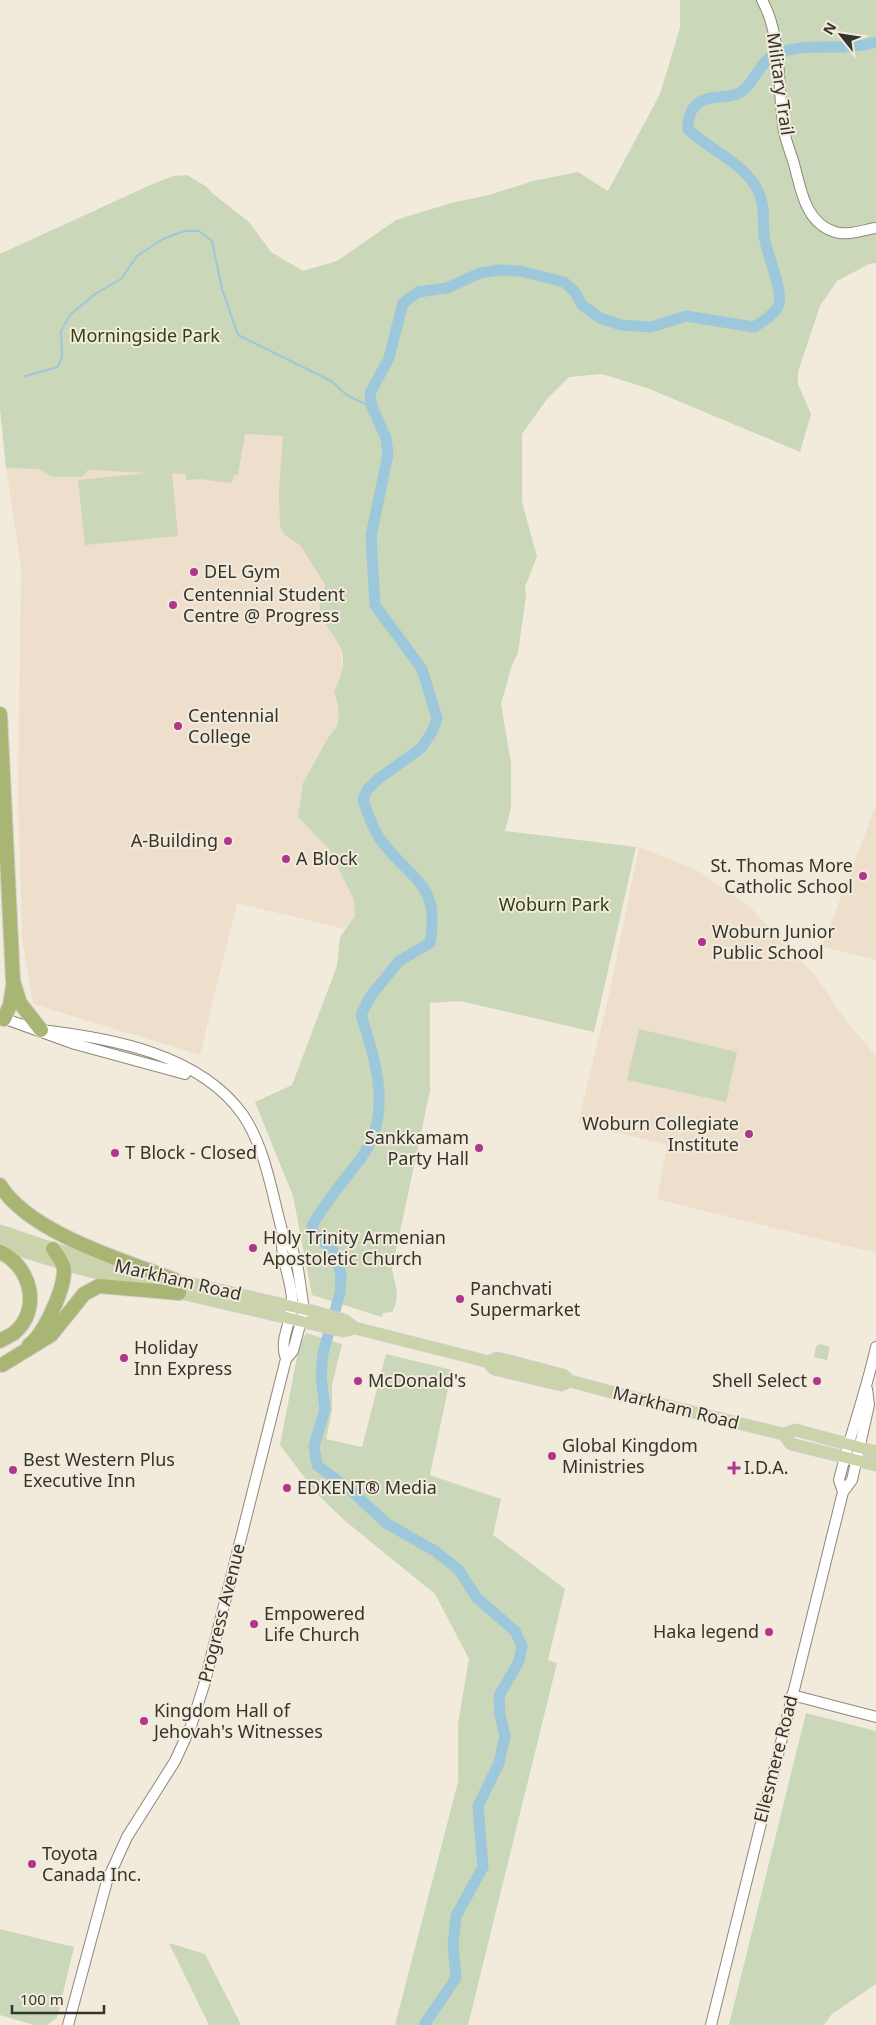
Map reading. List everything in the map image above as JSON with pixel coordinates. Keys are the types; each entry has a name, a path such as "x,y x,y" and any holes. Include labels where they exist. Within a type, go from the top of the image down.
{"highway":[{"path":"0,714 13,981 10,1005 2,1018"},
{"path":"13,981 20,1002 42,1030"},
{"path":"0,1185 23,1208 56,1232 177,1286"},
{"path":"1,1366 34,1342 51,1316 64,1272 62,1264 53,1249"},
{"path":"0,1252 22,1269 28,1281 31,1297 27,1314 15,1333 0,1340"},
{"path":"1,1366 51,1335 84,1294 99,1286 177,1286"}],"main road":[{"name":"Military Trail","path":"762,0 771,20 775,43 784,132 809,211 821,225 839,233 876,228"},
{"name":"Progress Avenue","path":"2,1018 42,1030 75,1044 182,1068"},
{"name":"Progress Avenue","path":"42,1030 76,1034 167,1058 216,1087 233,1103 246,1122 263,1158 283,1234 290,1240 298,1269 297,1314 282,1348 286,1359 204,1686 191,1726 175,1760 127,1837 107,1882 68,2025"},
{"path":"119,1054 127,1046"},
{"name":"Markham Road","path":"0,1231 177,1286"},
{"name":"Markham Road","path":"0,1244 62,1264 177,1286 323,1320 488,1362 496,1358 563,1375 570,1380 783,1434 796,1430 876,1452"},
{"name":"Ellesmere Road","path":"842,1492 839,1480 845,1457 854,1445 869,1405 867,1389 876,1347"},
{"name":"Markham Road","path":"783,1434 791,1444 876,1465"},
{"name":"Ellesmere Road","path":"711,2025 842,1492 852,1480 856,1460 854,1445"},
{"path":"792,1695 876,1717"}],"shaded area":[{"name":"Centennial College","path":"244,429 302,437 338,607 344,694 328,757 365,907 344,929 237,903 200,1055 33,1004 22,937 18,796 21,568 6,468 238,475"},
{"name":"St. Thomas More Catholic School","path":"876,805 876,960 822,947"},
{"name":"Woburn Collegiate Institute","path":"639,847 698,871 750,907 817,978 847,1022 876,1056 876,1253 657,1199 667,1145 578,1123 609,995"}],"green space":[{"name":"Morningside Park","path":"680,0 876,0 876,263 869,264 837,281 820,306 798,372 798,384 811,414 800,452 647,388 602,374 569,377 547,399 522,434 522,502 537,557 525,587 526,596 518,653 512,665 501,704 511,763 511,808 505,831 636,847 594,1032 460,1001 430,1003 430,1091 392,1269 397,1296 395,1306 392,1312 383,1313 382,1317 312,1295 293,1196 255,1102 292,1085 337,966 340,937 355,916 354,900 329,849 298,817 303,783 338,721 339,715 334,691 341,675 343,658 340,647 320,612 320,604 326,586 300,545 285,535 280,526 279,492 283,436 245,434 238,475 234,475 232,483 199,479 186,480 186,474 172,473 178,536 85,545 78,480 148,473 88,470 82,477 53,477 38,469 6,468 0,409 0,254 173,176 187,175 207,187 249,222 271,252 303,271 337,261 396,220 533,181 578,172 608,191 660,94 680,28"},
{"path":"639,1029 737,1052 726,1102 627,1080"},
{"path":"306,1333 342,1344 332,1385 332,1410 326,1439 362,1447 386,1354 452,1370 430,1475 501,1499 493,1535 565,1589 548,1660 557,1663 468,2025 395,2025 458,1782 458,1724 469,1659 435,1594 344,1520 317,1494 280,1445 299,1347"},
{"path":"820,1344 830,1347 827,1360 814,1357 816,1346"},
{"path":"806,1713 876,1731 876,1984 832,2014 824,2025 729,2025"},
{"path":"0,1929 74,1947 57,2018 47,2025 34,2025 0,2015"},
{"path":"169,1943 205,1954 241,2025 209,2025"}],"waterway":[{"path":"424,2025 456,1978 453,1944 456,1916 483,1867 478,1806 499,1763 505,1736 500,1715 499,1696 519,1661 522,1646 515,1631 477,1598 458,1569 435,1551 386,1523 356,1495 317,1465 314,1446 325,1409 321,1376 323,1353 340,1293 341,1274 333,1250 315,1235 312,1226 361,1158 371,1142 377,1124 379,1088 372,1051 361,1015 370,997 399,961 430,943 432,922 431,906 427,894 420,883 380,839 372,825 363,800 367,790 378,779 421,748 432,732 437,718 422,669 375,605 371,536 388,454 386,438 372,407 370,393 389,358 403,303 418,292 447,288 480,273 500,270 520,271 564,282 575,292 582,305 600,318 621,325 651,327 686,316 754,327 765,320 777,308 780,298 765,241 763,208 760,196 753,182 741,169 688,129 690,115 692,110 701,101 731,96 743,91 764,63 774,55 799,48 850,47 876,42"},
{"path":"25,376 58,367 62,356 61,331 70,315 95,294 121,279 137,256 163,239 184,231 199,231 212,241 222,289 238,335 331,381 348,396 372,407"}],"place":[{"name":"DEL Gym","path":"194,572"},
{"name":"Centennial Student Centre @ Progress","path":"173,605"},
{"name":"Centennial College","path":"178,726"},
{"name":"A-Building","path":"228,841"},
{"name":"A Block","path":"286,859"},
{"name":"St. Thomas More Catholic School","path":"863,876"},
{"name":"Woburn Junior Public School","path":"702,942"},
{"name":"Woburn Collegiate Institute","path":"749,1134"},
{"name":"Sankkamam Party Hall","path":"479,1148"},
{"name":"T Block - Closed","path":"115,1153"},
{"name":"Holy Trinity Armenian Apostoletic Church","path":"253,1248"},
{"name":"Panchvati Supermarket","path":"460,1299"},
{"name":"Holiday Inn Express","path":"124,1358"},
{"name":"McDonald's","path":"358,1381"},
{"name":"Shell Select","path":"817,1381"},
{"name":"Global Kingdom Ministries","path":"552,1456"},
{"name":"I.D.A.","path":"734,1468"},
{"name":"Best Western Plus Executive Inn","path":"13,1470"},
{"name":"EDKENT® Media","path":"287,1488"},
{"name":"Empowered Life Church","path":"254,1624"},
{"name":"Haka legend","path":"769,1632"},
{"name":"Kingdom Hall of Jehovah's Witnesses","path":"144,1721"},
{"name":"Toyota Canada Inc.","path":"32,1864"}],"park label":[{"name":"Woburn Park","path":"554,905"}]}
